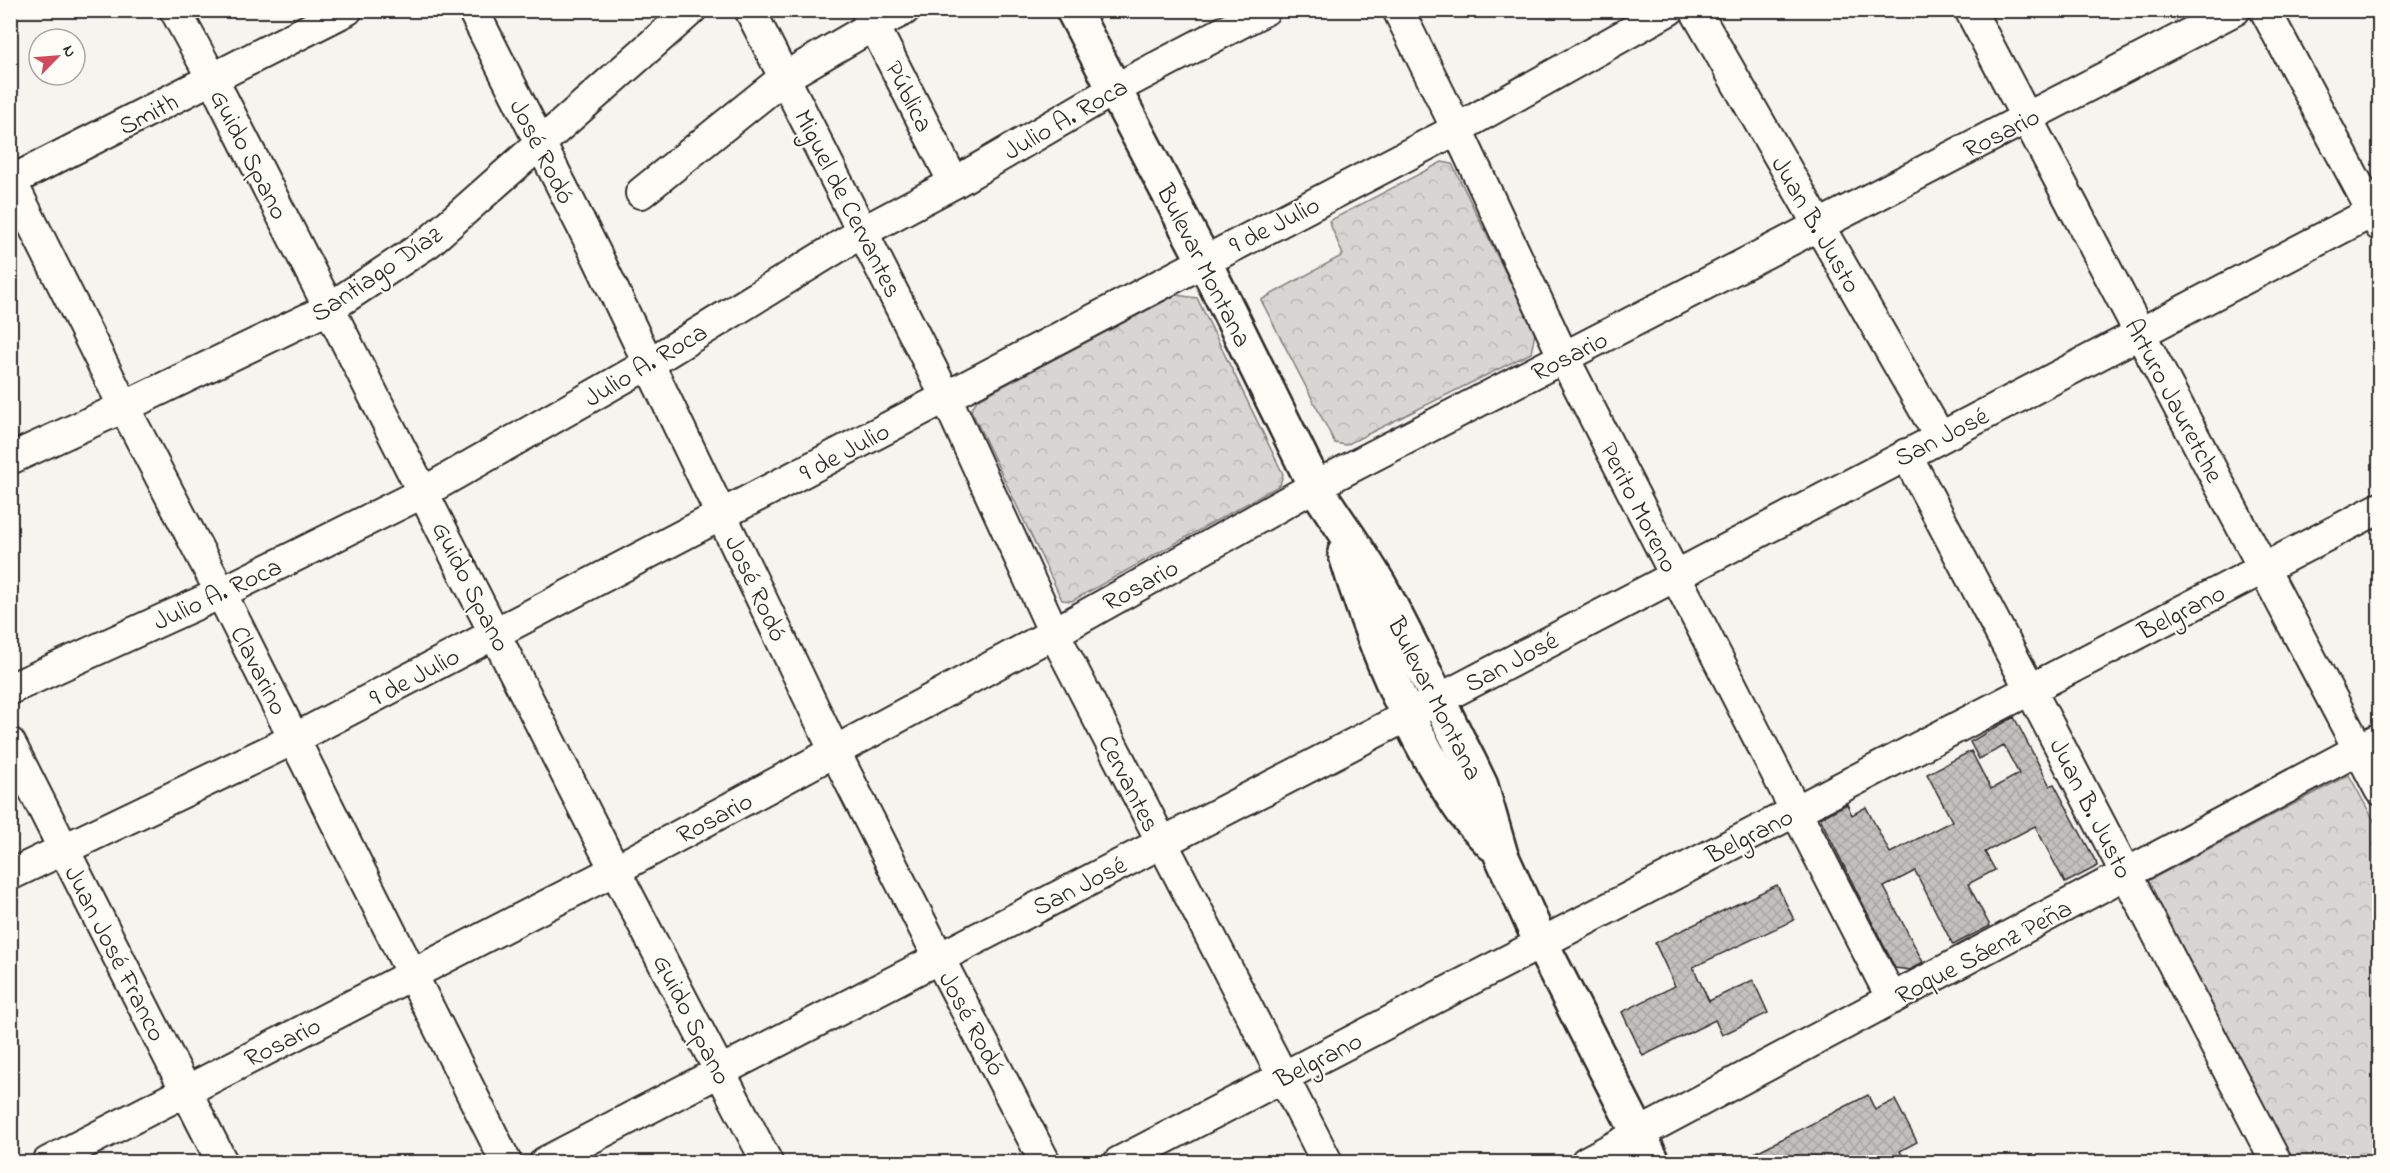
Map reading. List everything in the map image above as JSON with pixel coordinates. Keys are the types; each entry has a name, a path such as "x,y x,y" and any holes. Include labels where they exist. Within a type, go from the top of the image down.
{"main road":[{"name":"Bulevar Montana","path":"1073,10 1204,261 1315,486 1335,519 1354,542 1380,586 1438,700 1481,786 1501,855 1541,943 1653,1162"},
{"name":"Bulevar Montana","path":"1335,519 1363,613 1407,716 1460,807 1501,855"}],"street":[{"name":"Guido Spano","path":"175,10 213,80 615,870 767,1162"},
{"name":"Smith","path":"11,180 213,80 347,10"},
{"name":"José Rodó","path":"473,10 597,256 835,752 1046,1162"},
{"name":"Santiago Díaz","path":"10,459 328,309 429,242 691,10"},
{"name":"Miguel de Cervantes","path":"750,10 864,231 946,397"},
{"path":"641,193 785,77 870,18 904,10"},
{"name":"Julio A. Roca","path":"10,689 221,593 424,492 648,364 864,231 954,183 1115,89 1266,10"},
{"name":"Perito Moreno","path":"1398,10 1457,129 1564,358 1892,999"},
{"name":"9 de Julio","path":"10,875 294,739 1457,129 1669,10"},
{"name":"Juan B. Justo","path":"1695,10 1940,437"},
{"name":"Arturo Jauretche","path":"1970,10 2263,568 2369,744 2379,790"},
{"name":"Rosario","path":"48,1162 615,870 1054,633 1315,486 2235,10"},
{"path":"2265,10 2377,216"},
{"name":"Pública","path":"870,18 954,183"},
{"name":"Clavarino","path":"11,180 506,1162"},
{"name":"San José","path":"545,1162 1438,700 2139,333 2377,216"},
{"name":"Cervantes","path":"946,397 1054,633 1327,1162"},
{"name":"Juan B. Justo","path":"1906,454 2276,1162"},
{"name":"Belgrano","path":"1119,1162 2379,508"},
{"name":"Juan José Franco","path":"10,743 222,1162"},
{"name":"Roque Sáenz Peña","path":"1586,1162 2369,744"}],"green space":[{"path":"1442,162 1452,164 1535,333 1531,353 1346,445 1335,443 1261,300 1343,255 1329,221"},
{"path":"1176,295 1197,298 1283,474 1280,485 1072,601 1062,600 971,410 977,400"},
{"path":"2349,775 2379,830 2379,1162 2294,1162 2146,882"}],"building":[{"path":"2014,717 2050,786 2054,784 2098,866 2065,883 2035,826 1985,852 1995,870 1968,884 1990,926 1953,945 1915,871 1884,887 1923,962 1910,970 1895,968 1820,818 1847,804 1852,815 1866,807 1890,853 1952,821 1927,774 1971,751 1991,789 2019,774 2004,746 1979,759 1970,742"},
{"path":"1777,885 1794,920 1693,967 1709,1001 1753,980 1768,1013 1722,1035 1715,1020 1643,1056 1622,1012 1675,986 1655,943"},
{"path":"1868,1095 1875,1110 1895,1100 1917,1142 1900,1151 1906,1162 1737,1162"}]}
